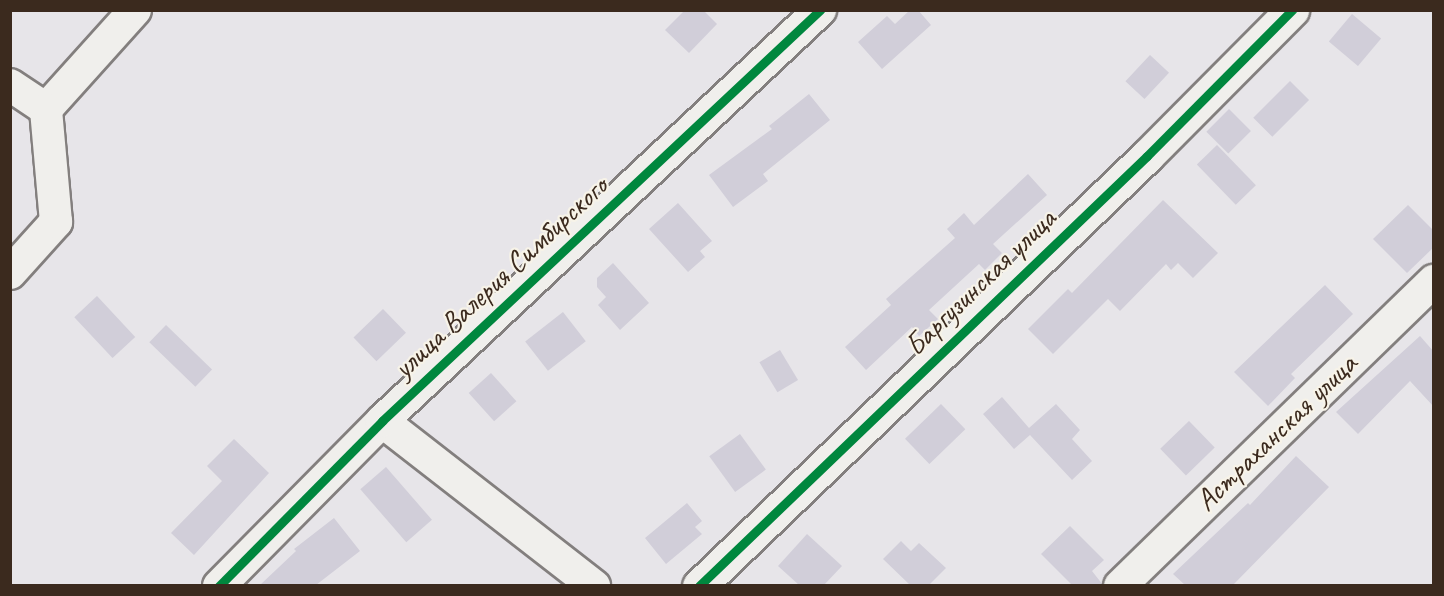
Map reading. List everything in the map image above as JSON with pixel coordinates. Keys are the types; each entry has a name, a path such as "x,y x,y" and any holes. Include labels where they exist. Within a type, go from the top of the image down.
{"street":[{"path":"10,273 57,222 46,109 135,10"},
{"name":"улица Валерия Симбирского","path":"219,585 382,421 820,10"},
{"name":"Баргузинская улица","path":"699,585 1147,156 1292,10"},
{"path":"10,85 46,109"},
{"name":"Астраханская улица","path":"1120,585 1434,281"},
{"path":"382,421 594,585"}],"building":[{"path":"685,10 703,10 717,24 689,53 665,30"},
{"path":"910,10 918,10 931,25 882,69 858,42 887,16 895,24"},
{"path":"1352,14 1381,38 1358,66 1329,42"},
{"path":"1150,55 1169,73 1144,99 1125,81"},
{"path":"1290,81 1309,100 1272,137 1253,118"},
{"path":"809,94 830,120 763,174 768,181 733,207 709,175 772,129 769,126"},
{"path":"1229,109 1251,131 1228,154 1206,132"},
{"path":"1217,145 1256,185 1236,205 1197,164"},
{"path":"1028,174 1047,195 993,244 1002,253 985,270 979,264 929,310 938,319 919,336 912,327 866,370 845,347 891,305 886,299 955,238 947,229 964,213 974,225"},
{"path":"1163,200 1218,253 1193,278 1178,263 1171,270 1166,264 1120,311 1108,299 1053,354 1028,329 1068,289 1072,293"},
{"path":"678,203 712,241 700,251 705,257 688,272 649,229"},
{"path":"1408,205 1434,231 1434,247 1407,273 1373,239"},
{"path":"613,263 649,303 620,330 598,305 606,297 597,287 597,278"},
{"path":"1325,285 1353,314 1291,374 1295,378 1268,406 1234,372"},
{"path":"97,296 135,337 113,358 74,317"},
{"path":"383,309 406,333 376,361 354,337"},
{"path":"563,312 586,341 548,371 525,342"},
{"path":"166,325 212,369 195,387 149,342"},
{"path":"1420,336 1434,352 1434,407 1410,381 1358,434 1336,412"},
{"path":"780,350 798,380 777,392 759,362"},
{"path":"491,373 516,401 494,421 469,393"},
{"path":"1002,397 1029,428 1056,404 1080,430 1072,439 1092,461 1072,480 1030,435 1014,449 983,414"},
{"path":"941,404 965,429 929,464 905,439"},
{"path":"1189,421 1215,448 1186,475 1160,449"},
{"path":"740,434 766,470 735,492 709,456"},
{"path":"234,439 269,473 194,555 171,533 222,481 207,466"},
{"path":"1296,456 1329,487 1233,585 1185,585 1173,574 1248,503 1250,505"},
{"path":"386,467 432,520 406,542 360,489"},
{"path":"687,503 702,521 695,527 702,534 666,564 645,538"},
{"path":"334,518 360,551 316,585 260,585 296,551 294,549"},
{"path":"1070,526 1104,560 1092,571 1103,585 1072,585 1041,554"},
{"path":"807,534 842,566 824,585 799,585 778,566"},
{"path":"901,541 911,551 919,543 946,568 929,585 910,585 883,559"}],"cycle path":[{"path":"219,586 382,421 820,10"},
{"path":"699,586 1147,156 1292,10"}]}
